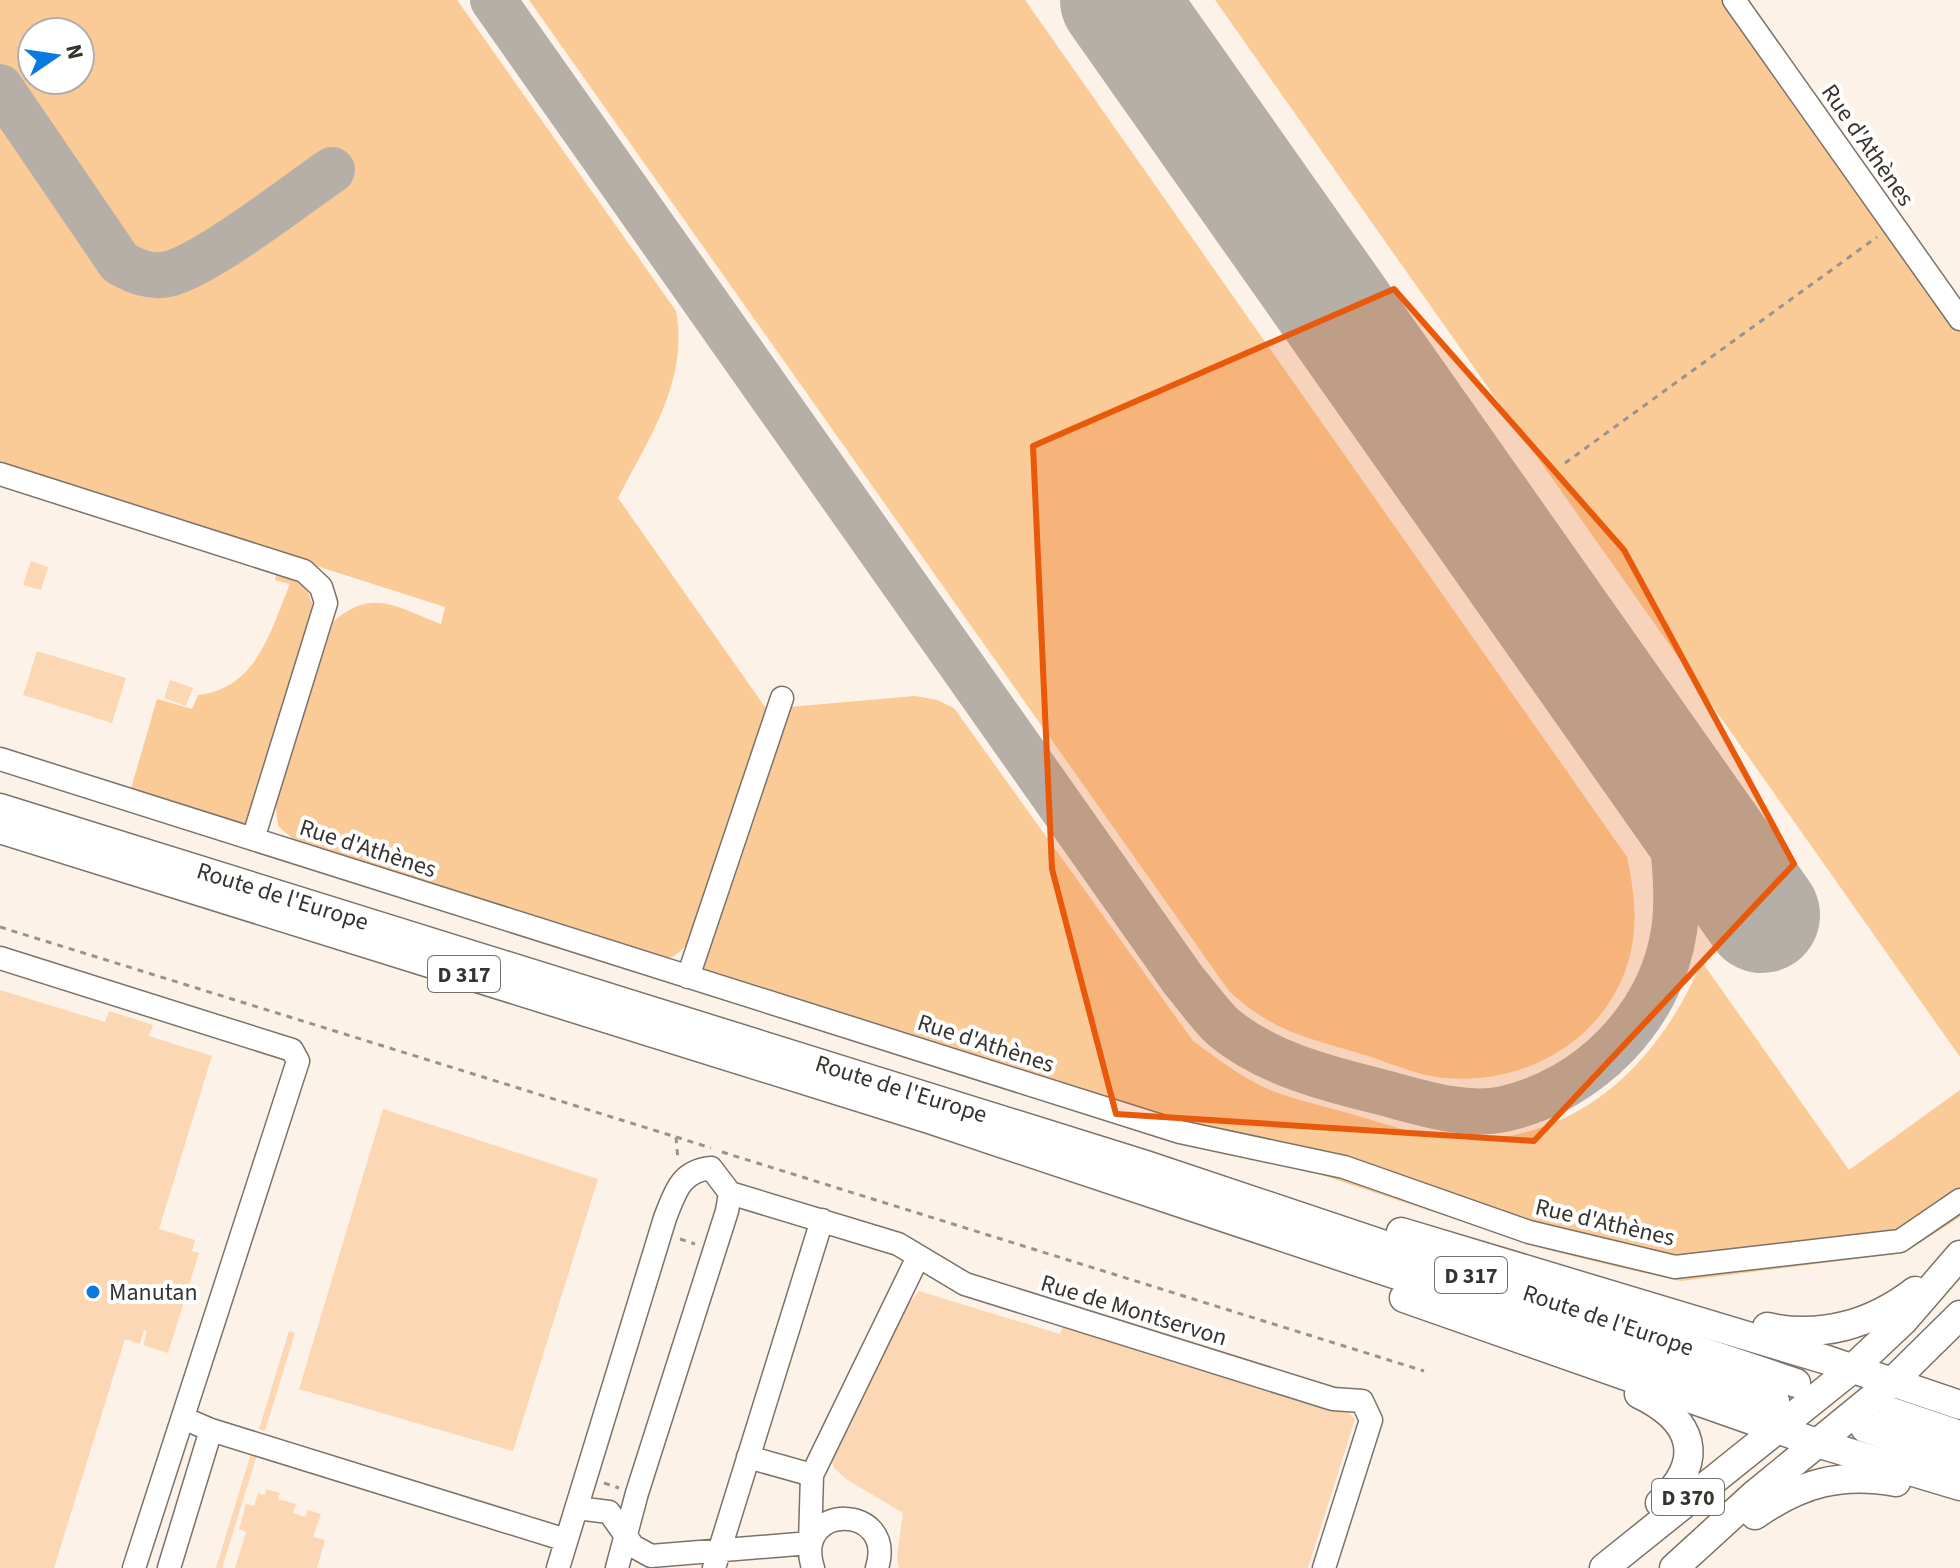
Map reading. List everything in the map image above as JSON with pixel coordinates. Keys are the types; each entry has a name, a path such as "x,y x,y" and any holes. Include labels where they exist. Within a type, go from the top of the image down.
{"main road":[{"name":"Route de l'Europe","path":"0,808 1146,1178 1782,1404"},
{"name":"Route de l'Europe","path":"0,829 914,1115 1146,1178"},
{"path":"1960,1405 1599,1290 1165,1163 1146,1178 1153,1213 1533,1344 1782,1404 1817,1443 1960,1486"},
{"path":"1599,1290 1805,1333 1842,1327 1885,1311 1960,1256"},
{"name":"D 370","path":"1604,1568 1782,1404 1852,1369 1903,1321 1960,1256"},
{"name":"D 370","path":"1676,1567 1817,1443 1892,1382 1960,1315"},
{"path":"1533,1344 1652,1400 1673,1415 1688,1441 1689,1457 1678,1485 1592,1568"},
{"path":"1960,1435 1876,1419 1960,1460"},
{"path":"1676,1567 1783,1496 1827,1479 1875,1478 1960,1494"}],"street":[{"name":"Rue d'Athènes","path":"1734,0 1960,319"},
{"path":"0,474 304,571 321,587 326,603 253,839"},
{"path":"688,977 782,698"},
{"name":"Rue d'Athènes","path":"0,759 1180,1132 1344,1167 1529,1232 1675,1267 1900,1241 1960,1200"},
{"path":"0,958 292,1050 298,1061 134,1568"},
{"path":"558,1568 661,1233 681,1180 699,1169 711,1168 730,1193 715,1250 637,1493 617,1568"},
{"name":"Rue de Montservon","path":"730,1193 898,1244 965,1284 1333,1399 1362,1401 1371,1420 1324,1568"},
{"path":"717,1559 822,1220"},
{"path":"807,1561 812,1475 918,1257"},
{"path":"183,1418 211,1430 566,1540"},
{"path":"169,1568 211,1430"},
{"path":"748,1457 812,1475"},
{"path":"577,1508 609,1512 640,1553 651,1556 807,1561"},
{"path":"807,1561 823,1525 845,1517 856,1519 874,1533 880,1555 877,1568"}],"path":[{"path":"1565,463 1893,225"},
{"path":"0,927 1424,1371"},
{"path":"676,1137 681,1180"},
{"path":"661,1233 715,1250"},
{"path":"585,1477 637,1493"}],"highlighted area":[{"path":"1394,289 1624,550 1794,864 1534,1141 1116,1114 1052,869 1033,446"}],"shaded area":[{"path":"0,0 457,0 676,311 679,336 672,385 664,408 618,498 770,714 687,945 673,957 655,960 448,895 429,882 357,859 332,859 306,850 278,826 275,799 334,621 361,605 374,603 398,607 441,624 445,607 0,465"},
{"path":"529,0 1025,0 1627,857 1634,911 1628,963 1615,994 1596,1020 1572,1042 1544,1060 1513,1072 1480,1078 1446,1078 1413,1071 1289,1031 1260,1015 1229,991"},
{"path":"1215,0 1748,0 1960,301 1960,1057"},
{"path":"277,570 303,580 314,608 246,827 130,792 157,699 192,709 198,695 218,690 234,681 259,655 290,584 275,580"},
{"path":"915,696 937,700 954,708 1193,1041 1260,1085 1303,1101 1437,1137 1464,1140 1506,1136 1544,1126 1579,1110 1610,1089 1638,1063 1684,999 1702,962 1849,1170 1960,1090 1960,1217 1915,1246 1894,1254 1681,1281 1548,1250 1316,1173 1176,1139 703,991 706,950 789,707"}],"building":[{"path":"31,561 48,567 41,590 23,585"},
{"path":"37,651 126,678 112,723 23,695"},
{"path":"170,680 193,688 186,706 164,698"},
{"name":"Manutan","path":"0,990 105,1022 109,1011 153,1025 149,1036 212,1056 159,1229 195,1240 192,1251 199,1253 168,1353 143,1345 147,1331 144,1330 140,1344 125,1339 54,1568 0,1568"},
{"path":"383,1109 598,1179 513,1451 299,1389"},
{"path":"919,1291 1060,1334 1064,1323 1346,1410 1355,1419 1308,1568 899,1568 897,1556 903,1513 846,1479 834,1468 829,1454 902,1306 906,1307"},
{"path":"289,1331 295,1333 265,1431 259,1429"},
{"path":"251,1453 257,1455 222,1568 216,1568"},
{"path":"266,1489 280,1493 278,1499 296,1504 293,1513 305,1517 308,1510 321,1514 313,1537 325,1540 317,1568 235,1568 246,1532 239,1529 246,1504 254,1506 258,1493 265,1495"}],"taxiway":[{"path":"493,0 1184,981 1218,1022 1239,1039 1275,1059 1314,1074 1454,1110 1504,1109 1565,1085 1592,1067 1637,1020 1654,992 1674,931 1676,880 1670,824 1661,786 1641,742"},
{"path":"0,87 120,263 143,273 168,274 205,257 332,170"}],"runway":[{"path":"1118,0 1762,915"}],"place":[{"name":"Manutan","path":"93,1292"}]}
